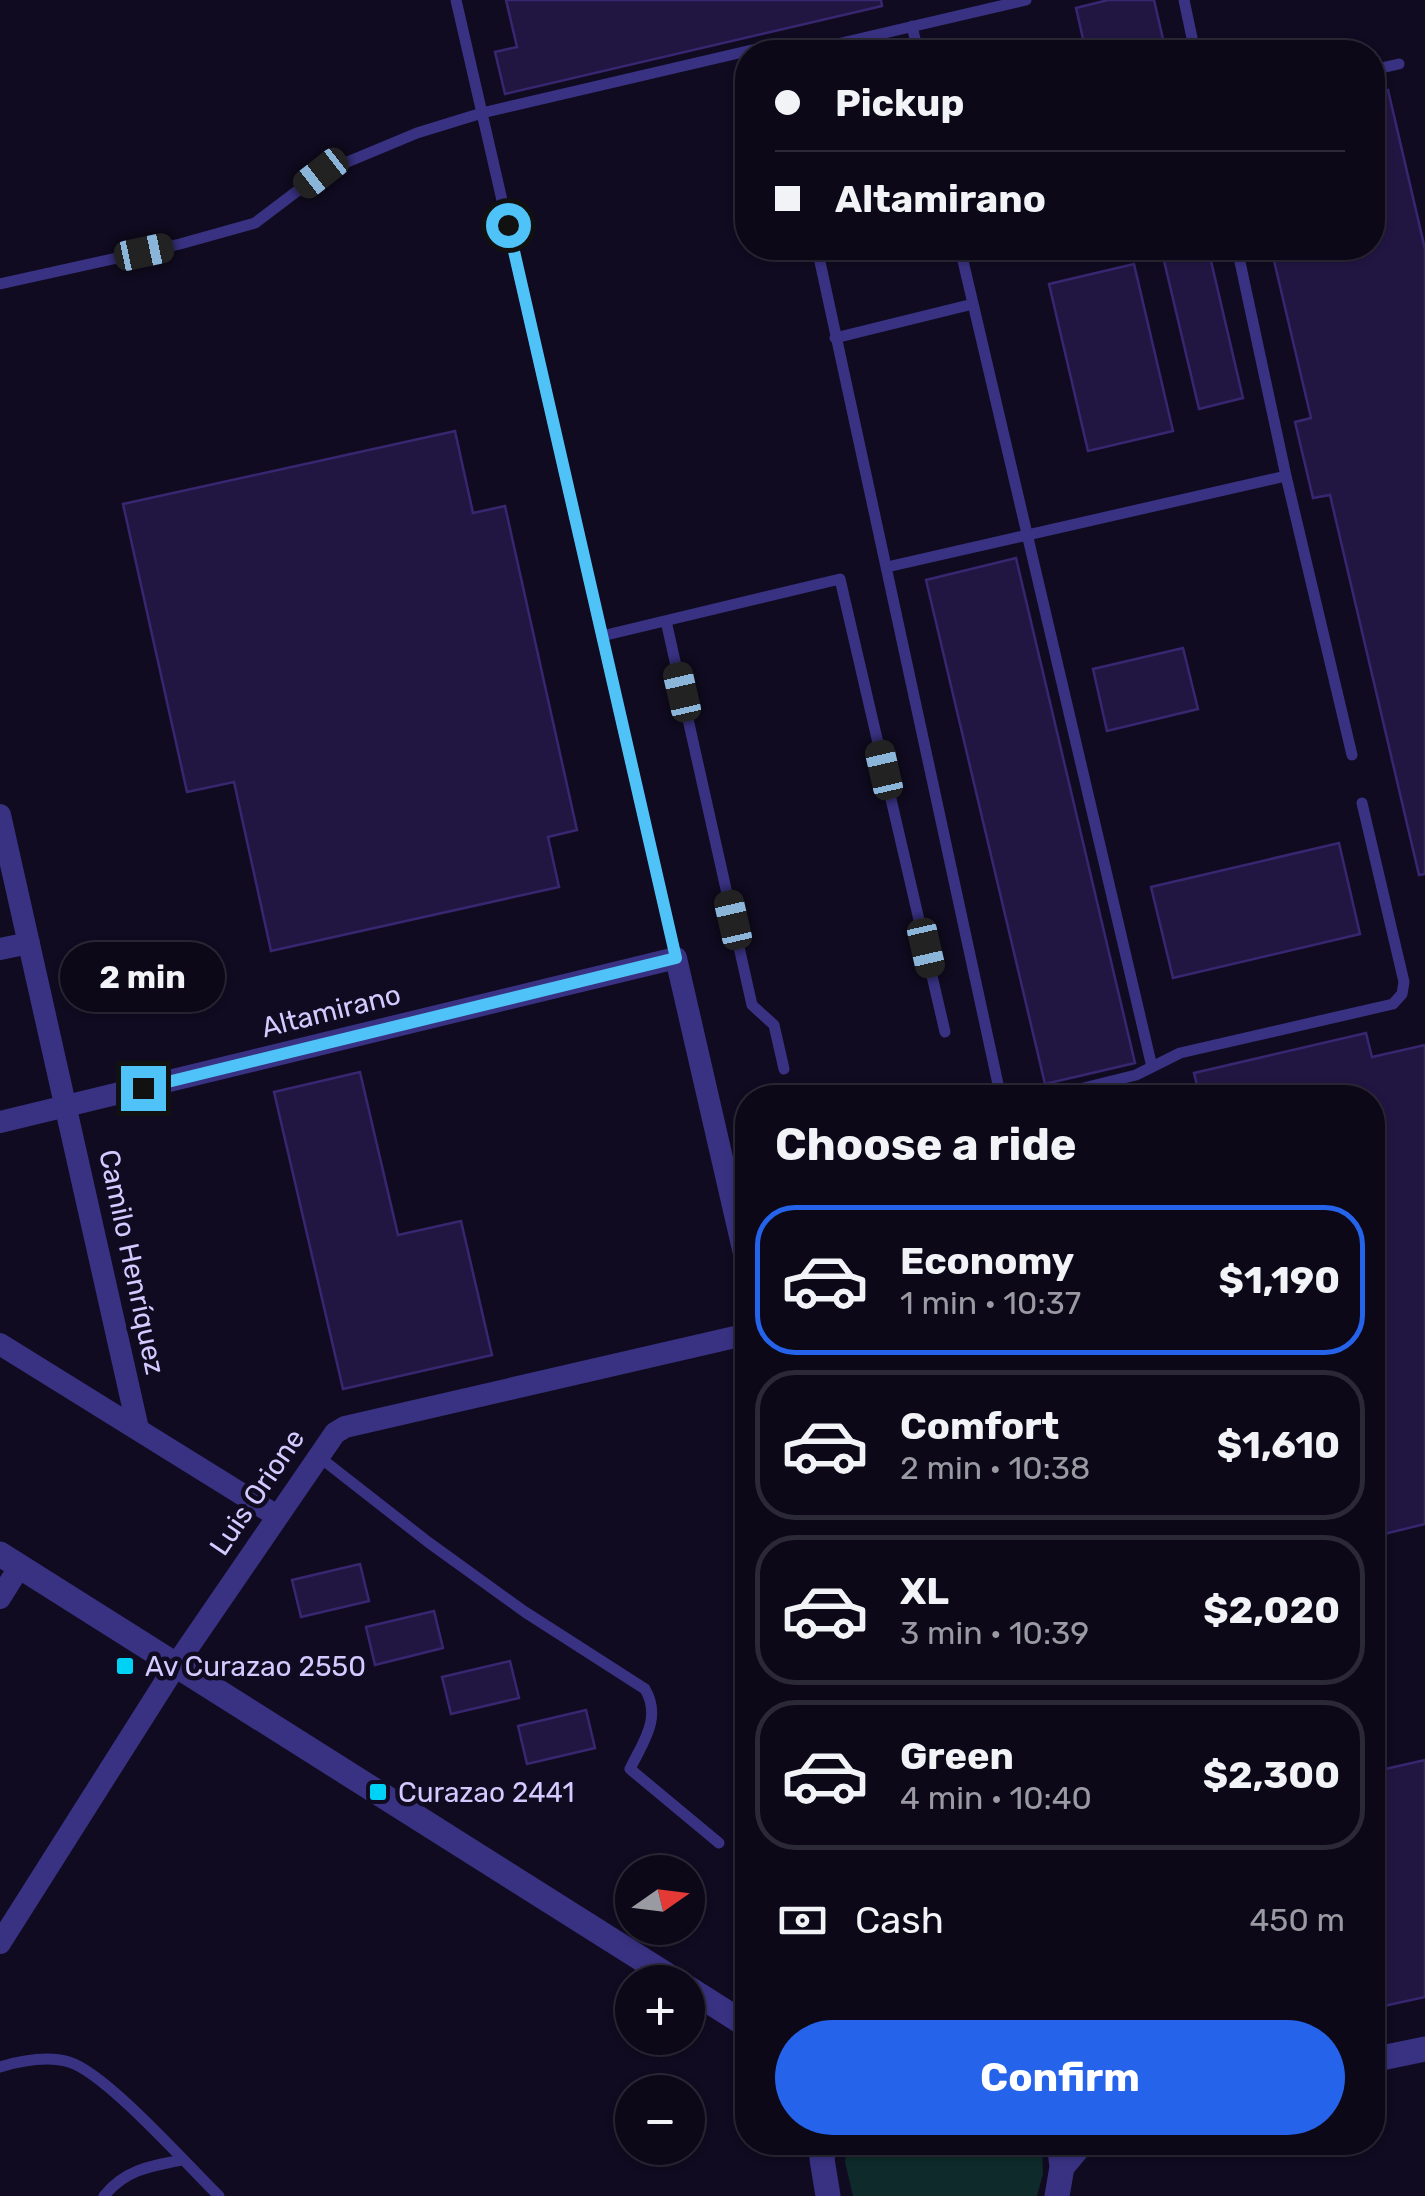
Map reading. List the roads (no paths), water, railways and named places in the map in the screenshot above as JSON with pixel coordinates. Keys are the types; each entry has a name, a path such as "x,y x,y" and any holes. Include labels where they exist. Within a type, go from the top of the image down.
{"street":[{"name":"Camilo Henríquez","path":"0,815 138,1429"},
{"path":"0,950 29,943"},
{"name":"Altamirano","path":"0,1122 676,958"},
{"path":"676,958 735,1168"},
{"name":"Luis Orione","path":"0,1943 176,1665 334,1433 345,1427 735,1337"},
{"path":"0,1344 278,1516"},
{"path":"0,1598 10,1560 651,1965"},
{"path":"705,1999 735,2018"},
{"path":"1385,2057 1425,2049"},
{"path":"823,2155 828,2196"},
{"path":"1057,2196 1061,2155"}],"lane":[{"path":"456,0 676,958"},
{"path":"853,40 1026,0"},
{"path":"1184,0 1193,40"},
{"path":"912,26 915,40"},
{"path":"0,284 255,223 321,173 417,132 482,113 735,55"},
{"path":"1385,67 1399,64"},
{"path":"819,260 998,1085"},
{"path":"963,260 1152,1067"},
{"path":"1240,260 1352,755"},
{"path":"835,338 973,304"},
{"path":"886,567 1286,476"},
{"path":"602,636 840,579 945,1032"},
{"path":"666,621 752,1005 774,1025 784,1070"},
{"path":"1096,1085 1136,1075 1180,1054 1392,1004 1402,994 1404,982 1362,802"},
{"path":"318,1456 525,1612 645,1688 653,1702 652,1723 630,1769 719,1844"},
{"path":"0,2066 39,2060 68,2062 95,2075 219,2196"},
{"path":"104,2196 116,2180 140,2168 182,2160"}],"place":[{"name":"Av Curazao 2550","path":"125,1666"},
{"name":"Curazao 2441","path":"378,1792"}]}
